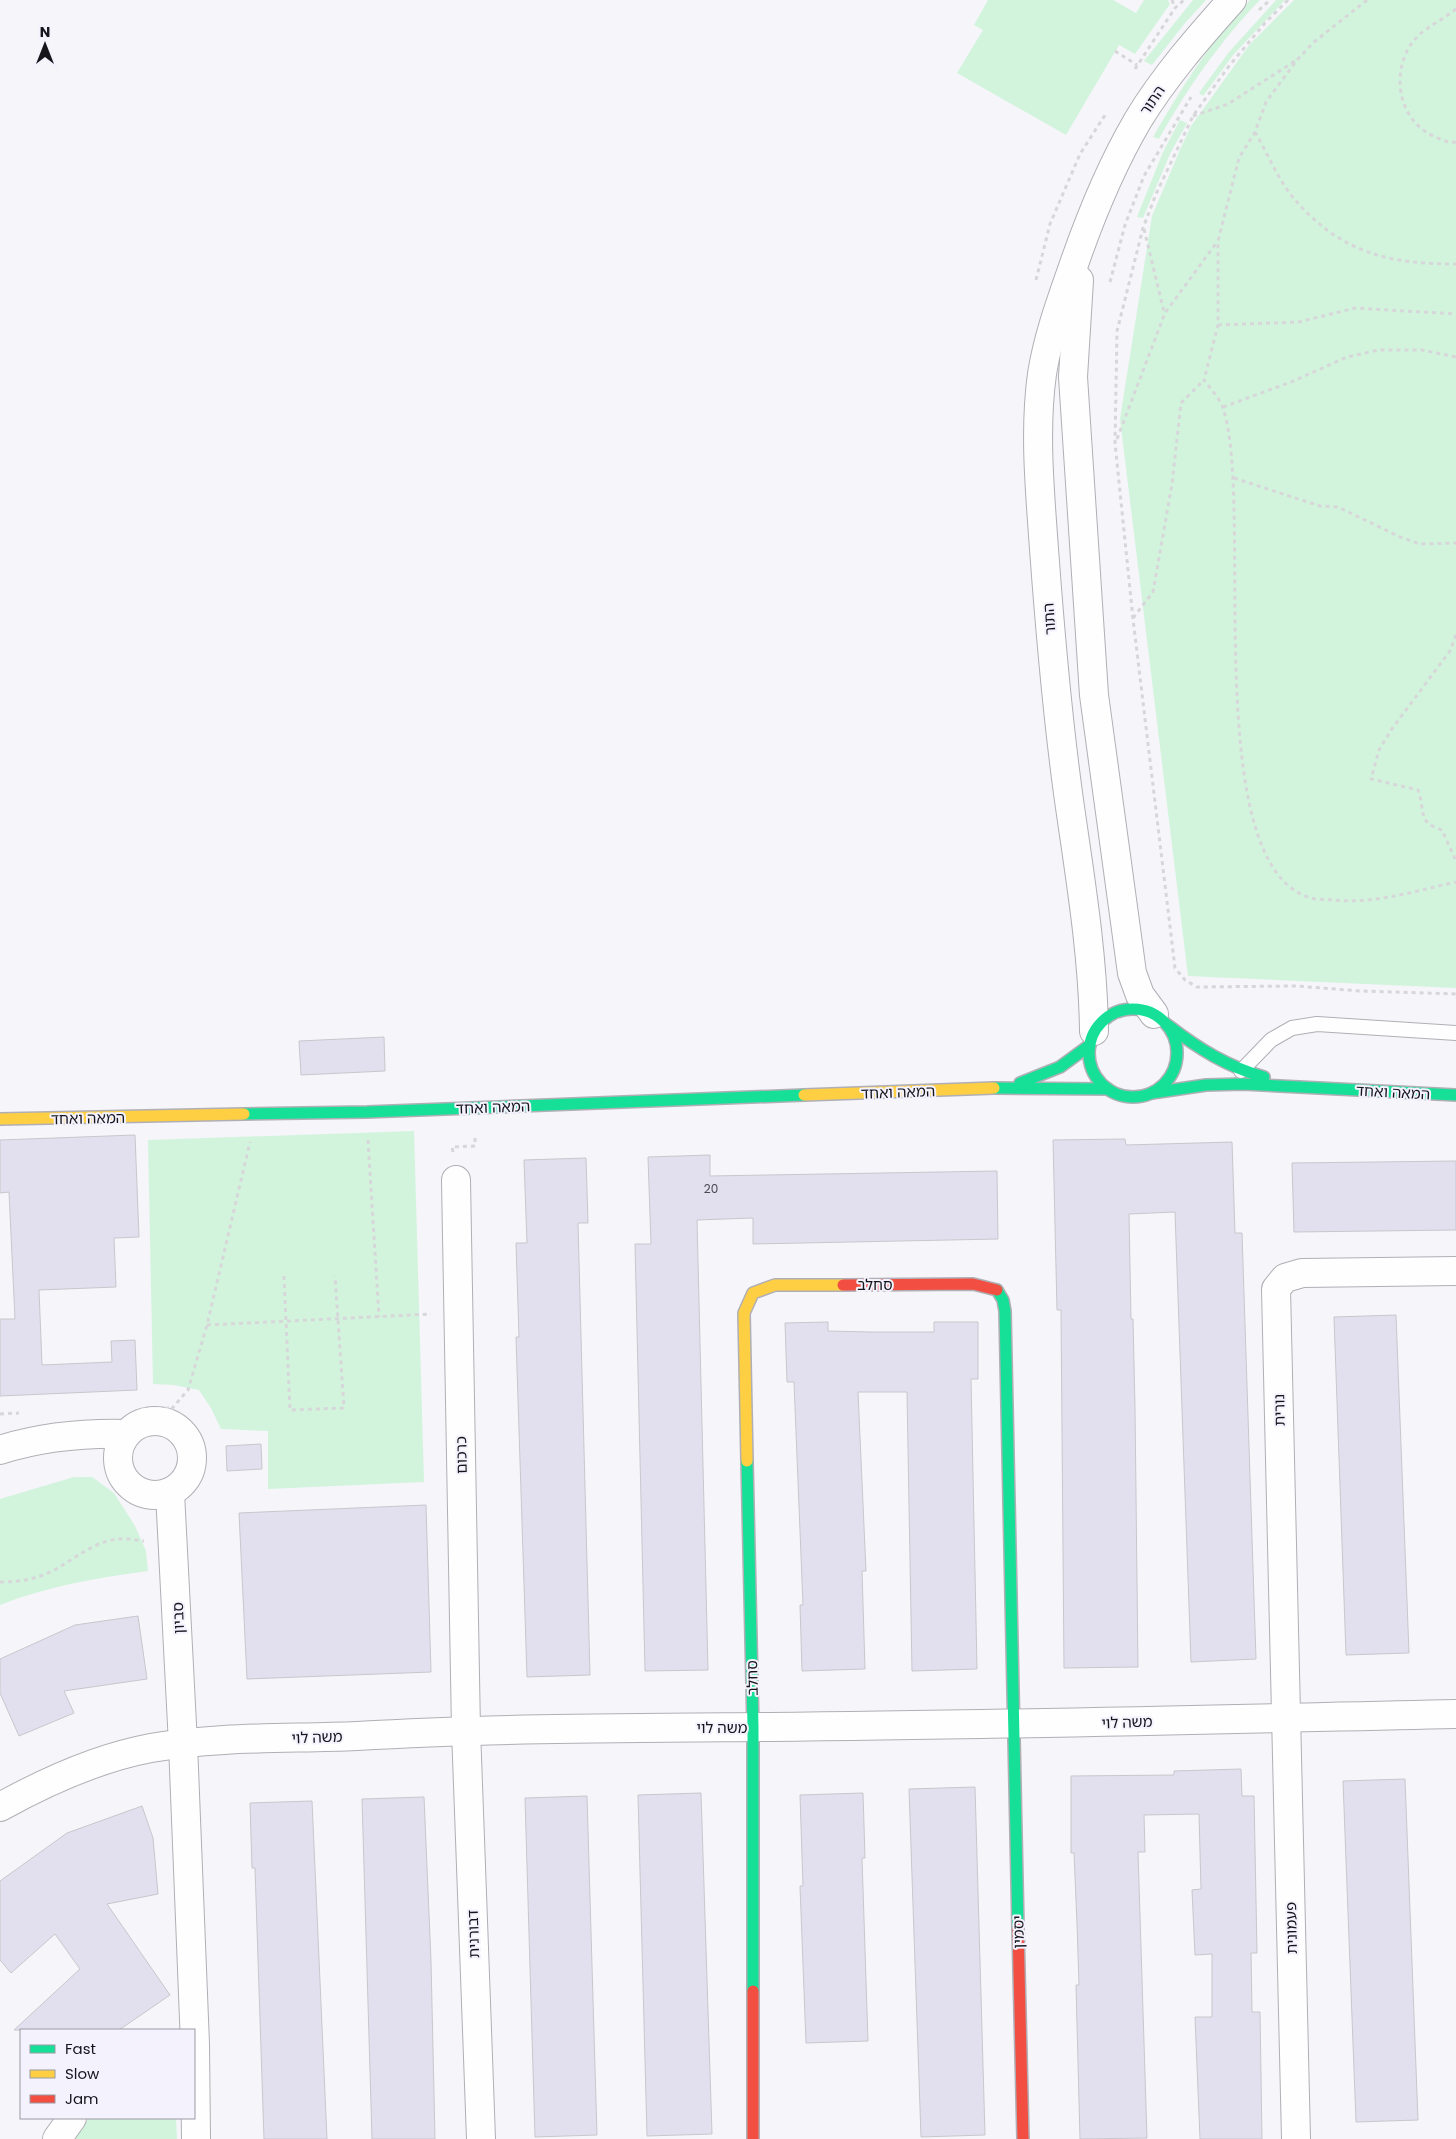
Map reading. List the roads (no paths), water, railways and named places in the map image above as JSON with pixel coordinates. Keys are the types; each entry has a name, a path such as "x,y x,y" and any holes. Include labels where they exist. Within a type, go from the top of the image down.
{"street":[{"name":"התור","path":"1092,1038 1091,966 1054,682 1040,498 1039,422 1042,376 1052,325 1092,213 1138,120 1171,72 1232,0"},
{"name":"התור","path":"1092,213 1080,259 1073,376 1094,695 1132,973 1140,995 1161,1020"},
{"path":"1128,1009 1141,1009 1161,1020 1178,1050 1176,1064 1171,1076 1163,1086 1152,1093 1137,1097 1122,1095 1108,1089 1099,1081 1092,1070 1092,1038 1103,1021 1114,1013 1128,1009"},
{"name":"המאה ואחד","path":"1161,1020 1204,1053 1241,1071 1288,1083 1329,1088"},
{"name":"המאה ואחד","path":"986,1088 1029,1081 1060,1068 1092,1038"},
{"name":"המאה ואחד","path":"1152,1093 1206,1084 1456,1095"},
{"name":"המאה ואחד","path":"0,1119 367,1112 986,1088 1108,1089"},
{"name":"כרכום","path":"456,1180 466,1730"},
{"name":"נורית","path":"1286,1717 1276,1289 1285,1278 1302,1273 1456,1271"},
{"name":"סחלב","path":"754,1727 744,1313 754,1293 776,1285 973,1284 996,1288 1003,1300 1014,1725"},
{"path":"161,1421 173,1425 184,1433 192,1451 192,1464 188,1476 181,1486 170,1493 157,1496 144,1494 126,1483 120,1472 117,1459 119,1446 126,1434 142,1424 161,1421"},
{"path":"0,1450 52,1438 90,1433 126,1434"},
{"name":"סביון","path":"170,1493 183,1744"},
{"name":"משה לוי","path":"0,1807 57,1777 99,1762 148,1749 223,1739 322,1737 466,1730 1014,1725 1456,1714"},
{"name":"פעמונית","path":"1286,1717 1296,2139"},
{"name":"יסמין","path":"1014,1725 1023,2139"},
{"path":"753,2139 754,1727"},
{"name":"דבורנית","path":"466,1730 481,2139"},
{"path":"183,1744 193,2029"},
{"path":"195,2092 196,2139"},
{"path":"57,2139 71,2119"}],"lane":[{"path":"1241,1071 1271,1040 1292,1028 1317,1024 1456,1033"}]}
